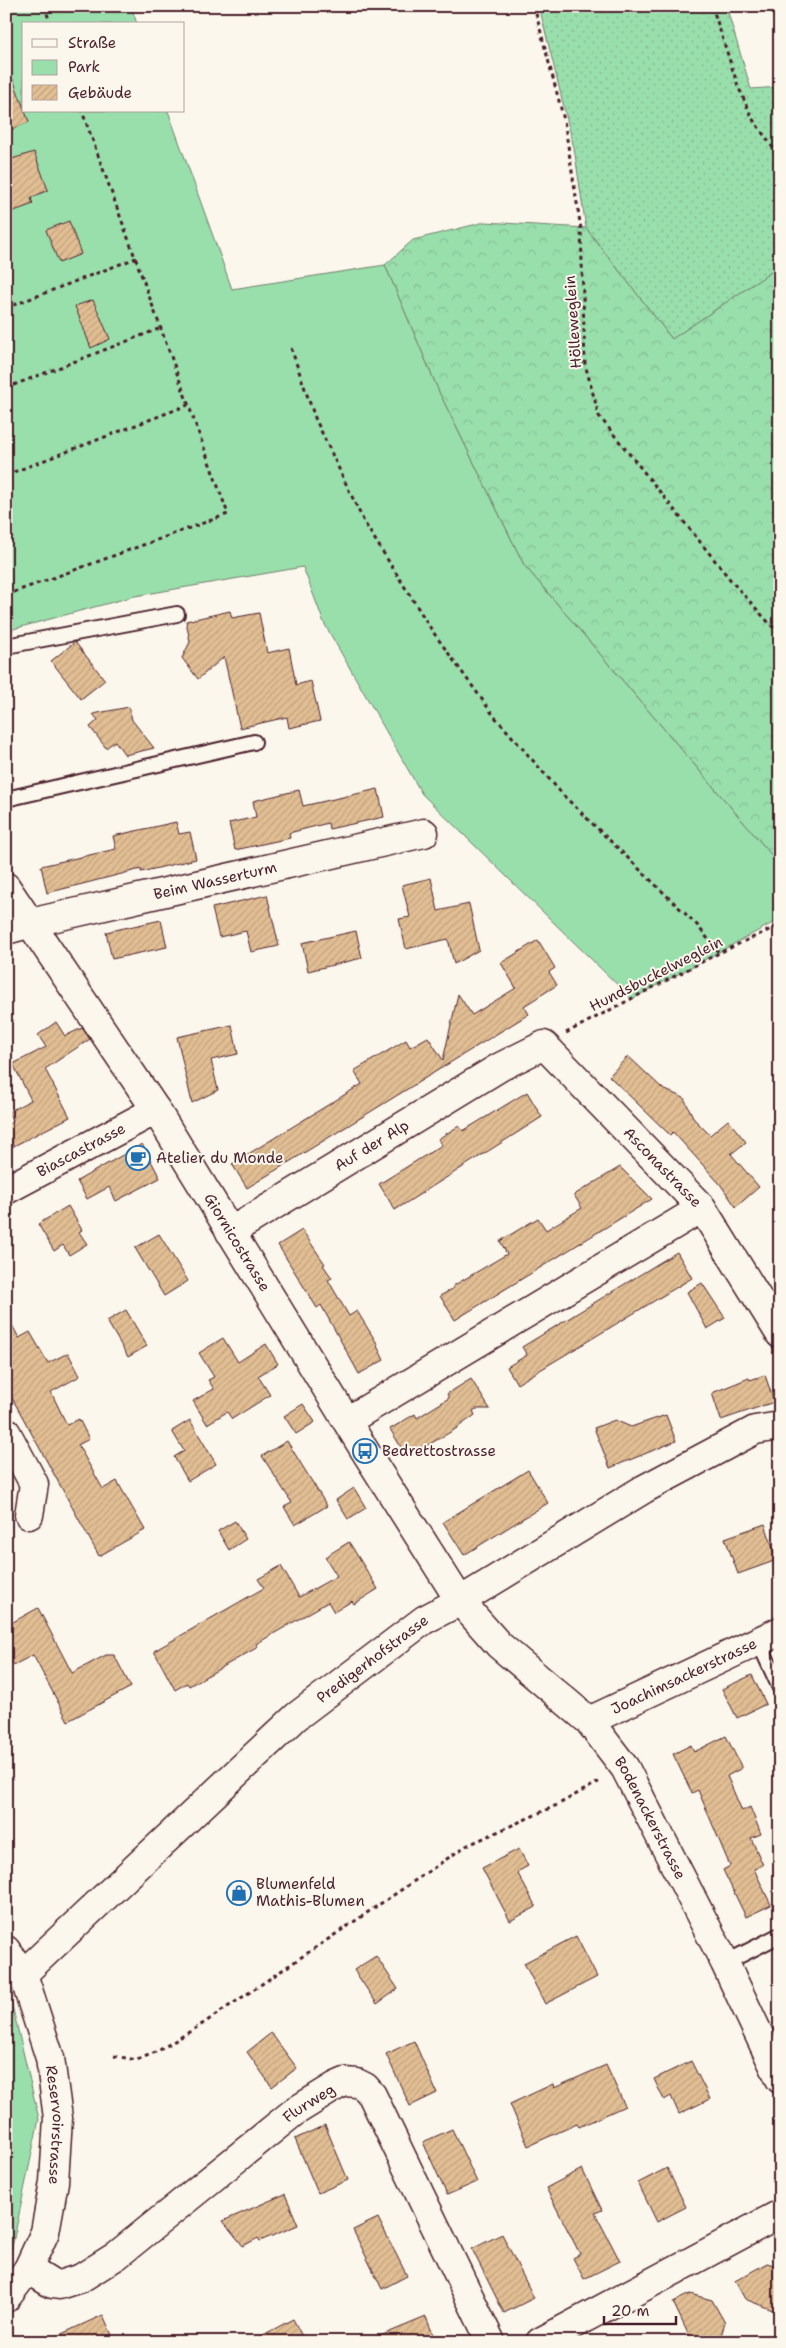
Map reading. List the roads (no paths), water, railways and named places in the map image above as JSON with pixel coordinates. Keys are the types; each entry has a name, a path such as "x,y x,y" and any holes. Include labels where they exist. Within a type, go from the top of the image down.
{"street":[{"name":"Beim Wasserturm","path":"18,927 424,833"},
{"name":"Giornicostrasse","path":"6,887 18,927 156,1110 346,1421 460,1602"},
{"name":"Asconastrasse","path":"514,1061 544,1045 702,1208 780,1334"},
{"name":"Auf der Alp","path":"230,1232 500,1067 514,1061"},
{"name":"Biascastrasse","path":"6,1190 156,1110"},
{"path":"346,1421 702,1208"},
{"name":"Predigerhofstrasse","path":"23,1974 297,1716 424,1620 460,1602 644,1489 755,1430 780,1426"},
{"path":"6,1432 34,1484 29,1515"},
{"name":"Bodenackerstrasse","path":"460,1602 498,1646 589,1721 625,1768 725,1963 780,2079"},
{"name":"Joachimsackerstrasse","path":"589,1721 769,1636"},
{"name":"Reservoirstrasse","path":"6,1950 23,1974 50,2058 58,2118 54,2182 45,2232 28,2269 6,2298"},
{"name":"Flurweg","path":"28,2269 52,2284 81,2278 116,2256 294,2112 336,2086 345,2082 357,2083 365,2087 372,2095 491,2342"},
{"path":"540,2342 780,2214"}],"lane":[{"path":"6,646 176,614"},
{"path":"6,799 254,742"},
{"path":"769,1636 780,1688"},
{"path":"725,1963 780,1936"}],"place":[{"name":"Atelier du Monde","path":"138,1158"},
{"name":"Bedrettostrasse","path":"365,1451"},
{"name":"Blumenfeld Mathis-Blumen","path":"239,1893"}]}
